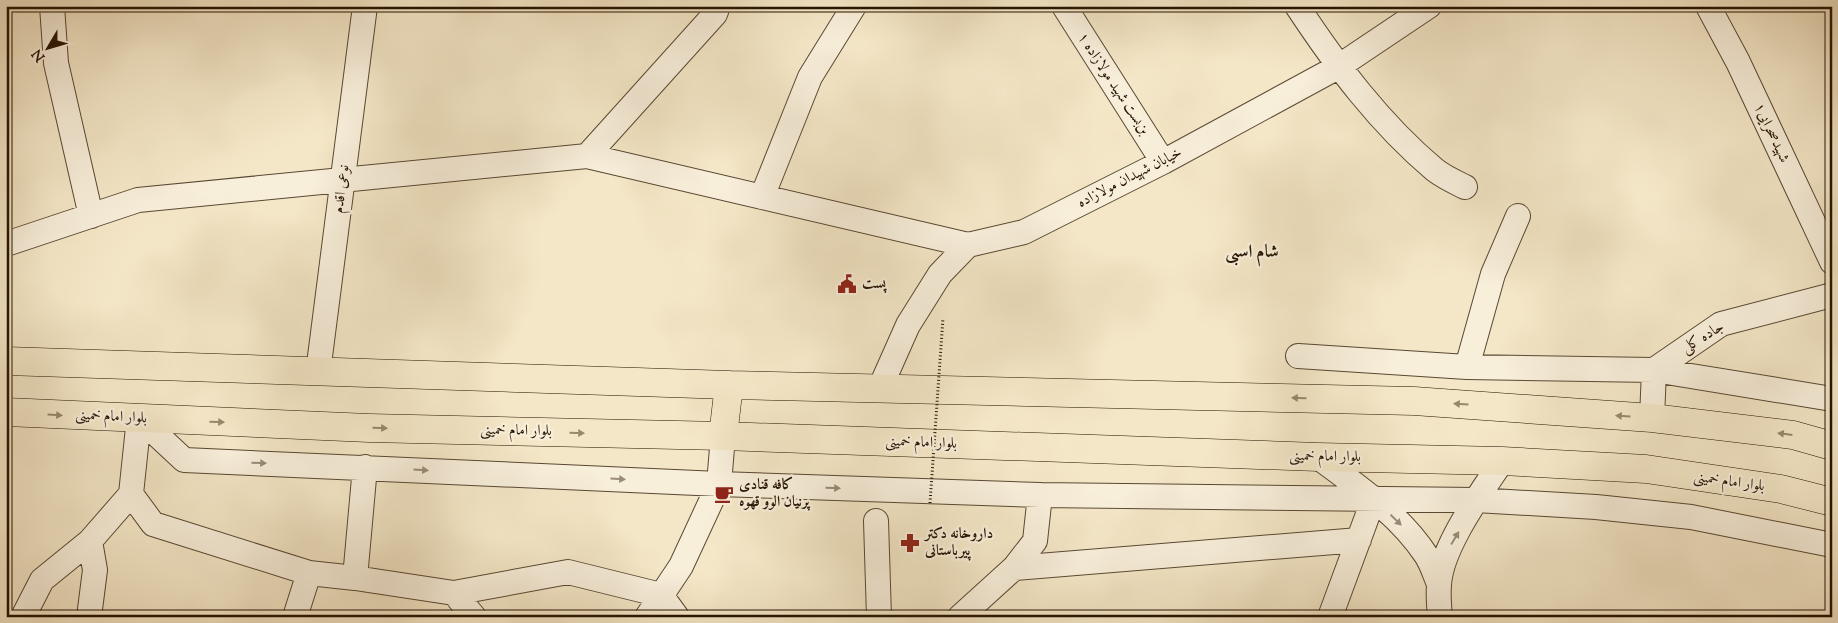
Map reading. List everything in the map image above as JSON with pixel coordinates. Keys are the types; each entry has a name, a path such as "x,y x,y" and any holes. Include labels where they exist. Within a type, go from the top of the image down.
{"highway":[{"path":"6,361 729,386 1414,401 1652,418 1793,435 1832,446"},
{"path":"722,436 729,386"},
{"name":"بلوار امام خمینی","path":"6,412 369,428 722,436 1318,457 1502,461 1646,469 1781,489 1832,502"}],"street":[{"path":"52,6 56,63 91,216"},
{"name":"نوعی اقدم","path":"318,372 365,6"},
{"path":"587,156 715,14 718,6"},
{"path":"762,197 810,77 854,6"},
{"name":"بن‌بست شهید مولازاده ۱","path":"1064,6 1163,162"},
{"path":"1297,6 1338,67 1403,139 1430,165 1465,188"},
{"name":"خیابان شهیدان مولازاده","path":"968,245 1024,232 1163,162 1338,67 1429,6"},
{"name":"شهیدصحرایی۱","path":"1708,6 1738,62 1832,262"},
{"path":"6,244 138,200 587,156 968,245"},
{"path":"1467,367 1493,274 1518,216"},
{"path":"880,388 908,325 940,274 968,245"},
{"name":"جاده کلی","path":"1654,370 1721,324 1832,295"},
{"path":"1298,356 1467,367 1654,370 1832,399"},
{"path":"1652,418 1654,370"},
{"path":"139,418 184,460 719,484 1040,495 1298,500 1374,498 1476,500 1596,507 1691,517 1832,545"},
{"path":"23,617 42,580 90,541 131,494 139,418"},
{"path":"647,617 681,566 719,484 722,436"},
{"path":"1318,457 1374,498 1408,532 1427,557 1438,584 1440,617"},
{"path":"1438,584 1450,546 1476,500 1502,461"},
{"path":"355,578 365,467"},
{"path":"131,494 152,524 310,573 454,593 568,572 661,595 677,617"},
{"path":"960,617 1014,568 1035,540 1040,495"},
{"path":"1330,617 1374,498"},
{"path":"876,521 880,617"},
{"path":"1014,568 1359,540"},
{"path":"89,617 95,570 90,541"},
{"path":"296,617 310,573"},
{"path":"454,593 474,617"}],"path":[{"path":"930,503 943,318"}],"place":[{"name":"پست","path":"847,284"},
{"name":"کافه قنادی پرنیان الوو قهوه","path":"724,494"},
{"name":"داروخانه دکتر پیرباستانی","path":"910,543"}],"district":[{"name":"شام اسبی","path":"1252,253"}]}
